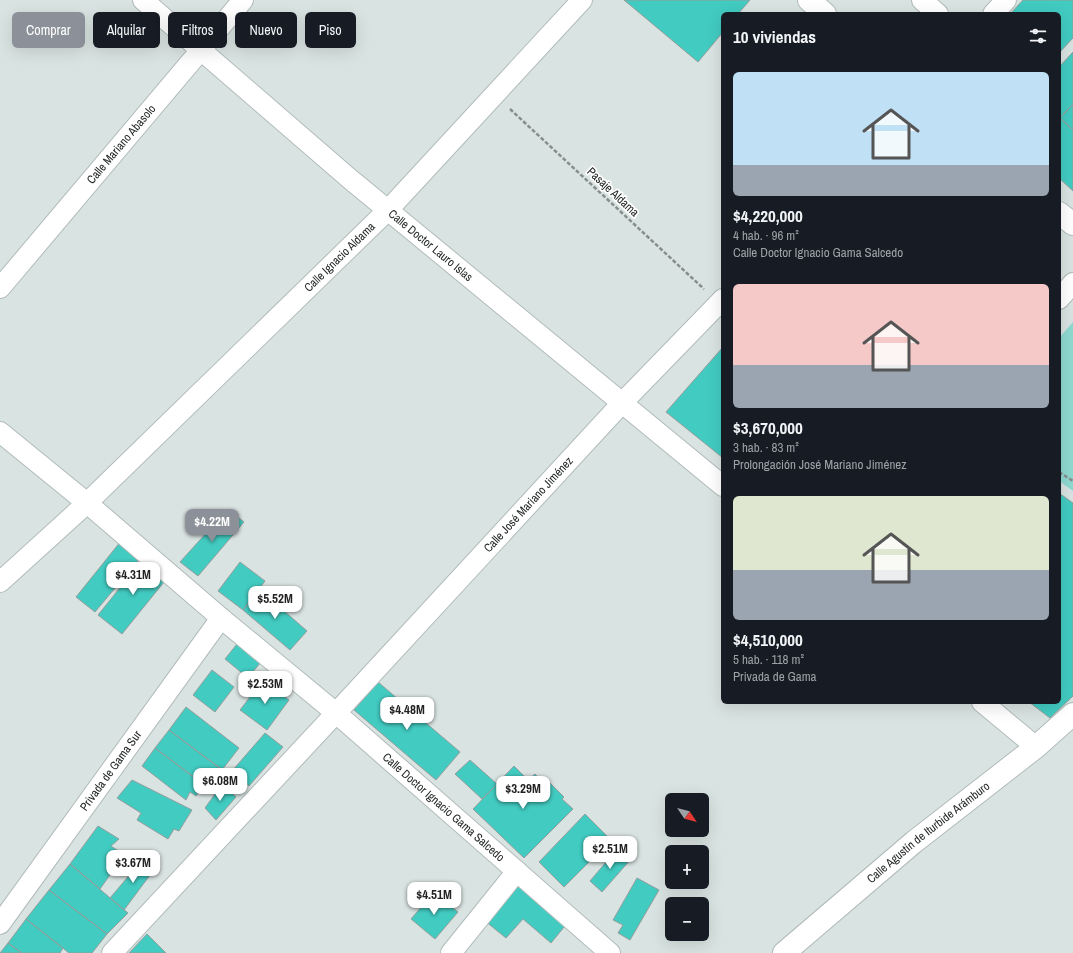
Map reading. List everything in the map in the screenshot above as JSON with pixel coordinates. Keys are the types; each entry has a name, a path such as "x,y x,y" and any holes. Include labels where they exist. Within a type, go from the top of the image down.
{"street":[{"name":"Calle Doctor Lauro Islas","path":"143,0 350,179 721,484"},
{"name":"Calle Mariano Abasolo","path":"0,288 243,0"},
{"name":"Calle Ignacio Aldama","path":"0,582 86,503 388,210 582,0"},
{"path":"809,0 823,12"},
{"path":"922,0 936,12"},
{"path":"995,12 1006,0"},
{"path":"1061,215 1073,224"},
{"path":"1061,297 1073,283"},
{"name":"Calle José Mariano Jiménez","path":"112,953 622,403 721,301"},
{"name":"Calle Doctor Ignacio Gama Salcedo","path":"0,432 336,713 610,953"},
{"name":"Privada de Gama Sur","path":"0,924 222,618"},
{"path":"984,704 1036,747"},
{"name":"Calle Agustín de Iturbide Arámburo","path":"784,953 914,842 1036,747 1073,714"},
{"path":"451,953 517,871"}],"path":[{"name":"Pasaje Aldama","path":"495,95 721,301"},
{"path":"1061,473 1073,481"}],"shaded area":[{"path":"1073,322 1073,491 1061,482 1061,336"}],"building":[{"path":"624,0 750,0 740,12 721,12 721,34 698,62"},
{"path":"1023,0 1073,0 1073,38 1061,51 1061,12 1012,12"},
{"path":"1073,52 1073,104 1061,117 1061,65"},
{"path":"1073,104 1073,130 1061,119 1061,117"},
{"path":"1061,119 1073,130 1073,191 1061,180"},
{"path":"721,349 721,456 666,412"},
{"path":"1061,494 1073,503 1073,696 1050,718 1032,704 1061,704"},
{"path":"228,509 244,522 198,576 180,562"},
{"path":"121,541 141,557 95,612 76,597"},
{"path":"144,558 168,577 122,634 98,615"},
{"path":"240,562 265,581 243,610 218,591"},
{"path":"259,589 307,631 290,650 243,610"},
{"path":"241,639 265,657 248,678 225,659"},
{"path":"212,670 234,687 215,712 193,695"},
{"path":"263,680 289,700 267,730 240,710"},
{"path":"378,682 460,752 436,780 354,710"},
{"path":"186,707 239,748 222,770 169,730"},
{"path":"169,730 228,774 215,793 155,748"},
{"path":"265,733 283,747 249,786 232,771"},
{"path":"155,748 204,785 196,796 190,792 186,800 142,766"},
{"path":"470,760 497,784 482,799 455,774"},
{"path":"514,766 528,780 535,774 544,784 547,780 564,797 562,799 573,809 524,858 473,809"},
{"path":"132,780 192,810 179,831 174,829 168,839 137,820 141,813 117,798"},
{"path":"222,784 236,797 216,820 205,808"},
{"path":"585,814 611,840 564,887 539,862"},
{"path":"98,826 119,839 111,846 124,855 100,889 70,864"},
{"path":"618,848 631,859 602,892 590,881"},
{"path":"144,858 156,867 124,910 110,898"},
{"path":"70,864 128,913 107,934 49,890"},
{"path":"637,878 659,890 630,940 618,933 623,925 613,920"},
{"path":"521,879 569,921 551,943 523,919 506,938 485,921"},
{"path":"49,890 107,934 92,953 69,953 26,919"},
{"path":"434,892 458,912 435,939 411,919"},
{"path":"26,919 63,948 60,953 22,953 8,943"},
{"path":"147,934 166,953 129,953"},
{"path":"8,943 22,953 0,953"}]}
